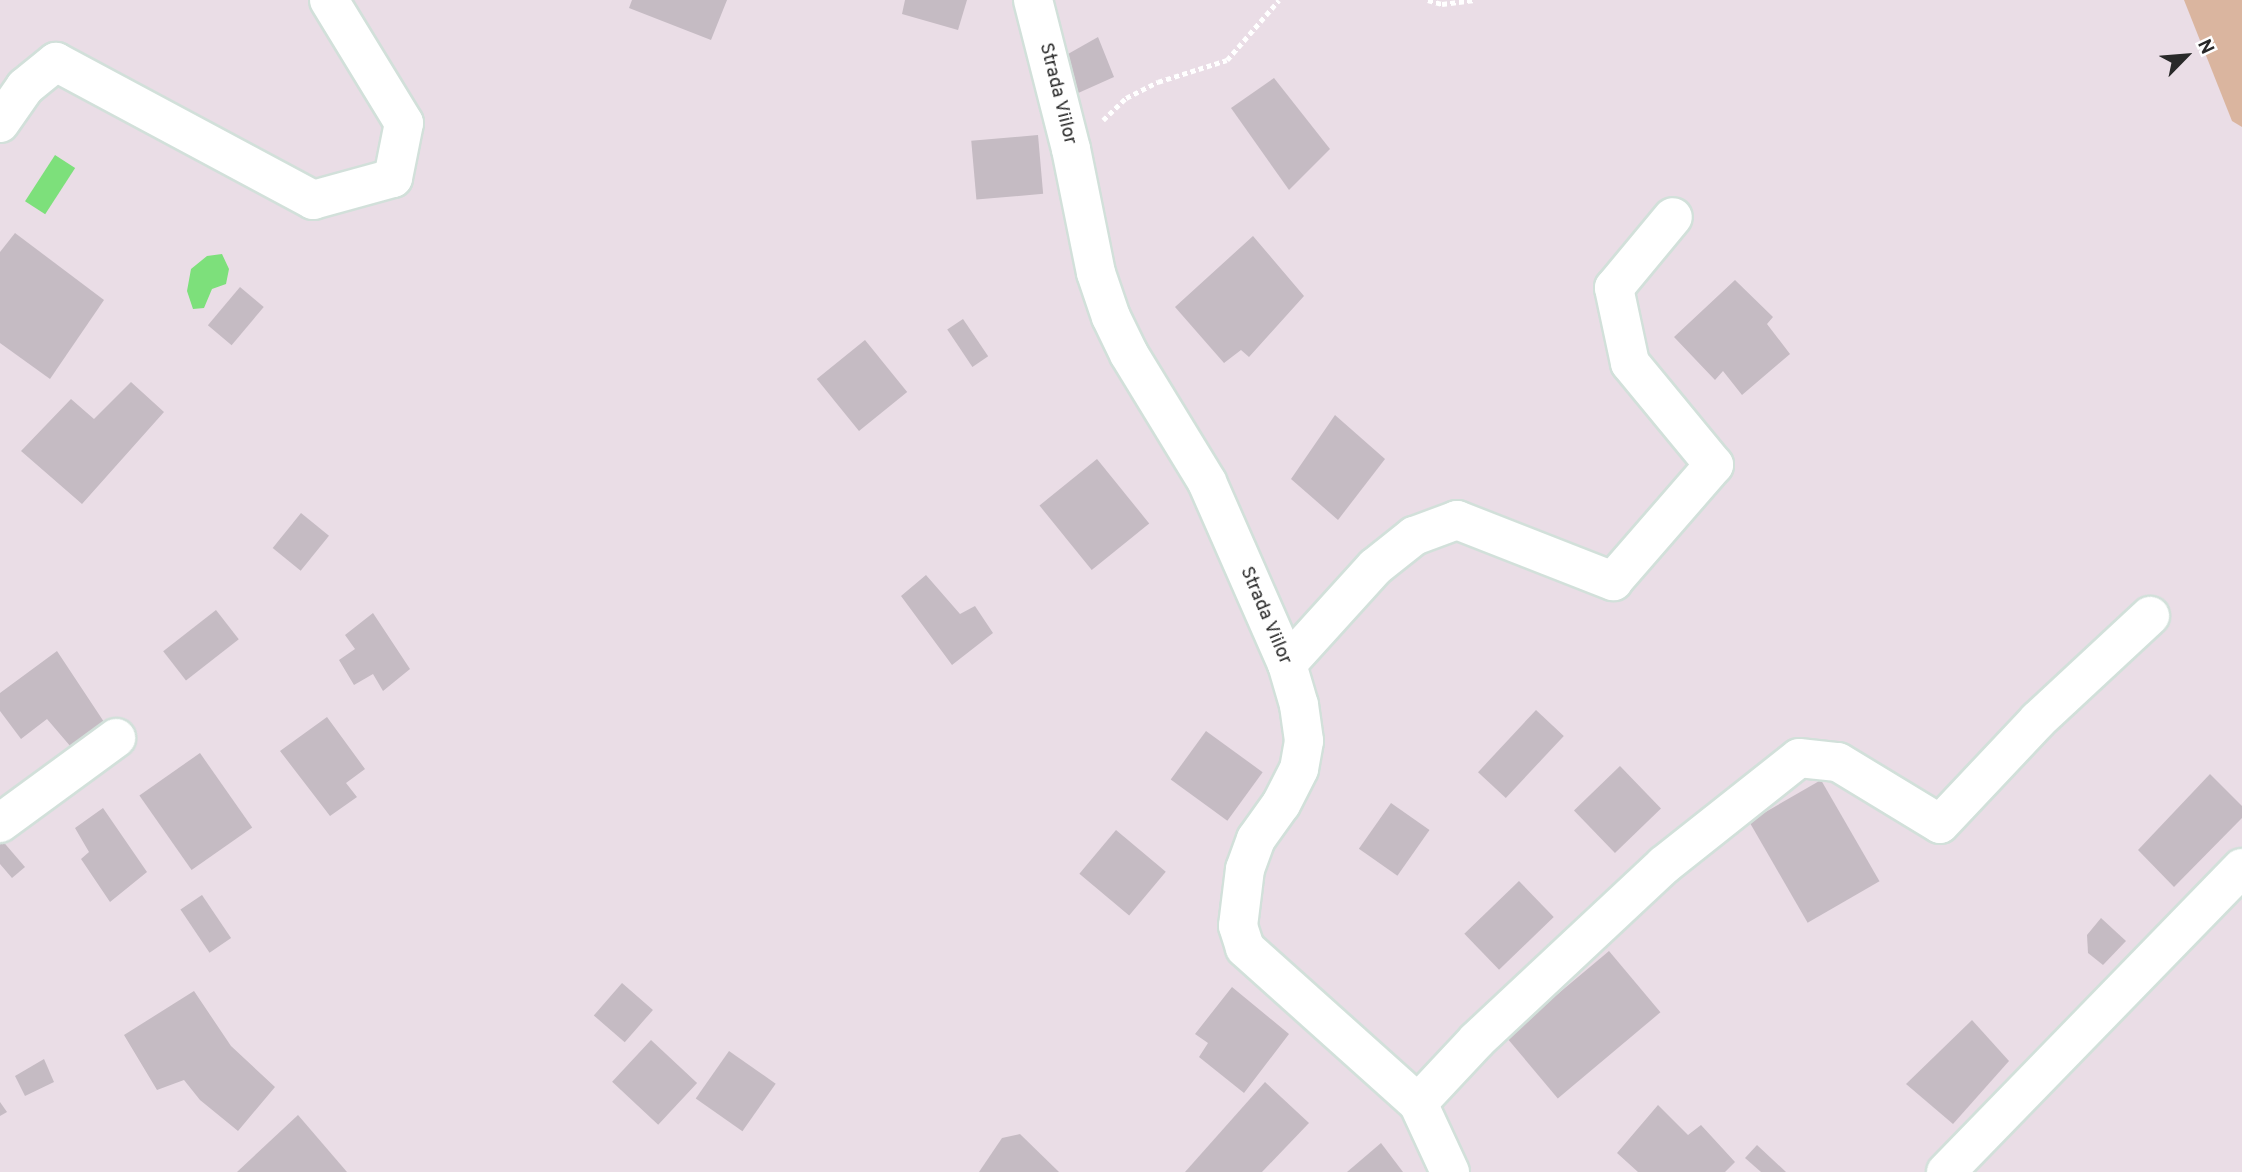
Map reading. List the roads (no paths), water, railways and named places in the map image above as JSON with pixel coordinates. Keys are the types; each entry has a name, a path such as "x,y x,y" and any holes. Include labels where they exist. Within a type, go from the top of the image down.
{"street":[{"path":"0,123 25,87 56,62 313,200 393,178 404,123 329,0"},
{"name":"Strada Viilor","path":"1033,0 1071,149 1096,273 1111,317 1135,364 1207,482 1287,664 1299,705 1304,741 1299,769 1252,849 1240,894 1238,926 1245,948 1418,1103 1450,1172"},
{"path":"1287,664 1374,566 1414,536 1457,520 1613,581 1714,465 1630,363 1614,288 1673,216"},
{"path":"1418,1103 1477,1040 1664,865 1799,758 1838,762 1940,824 2038,720 2150,616"},
{"path":"0,823 117,738"},
{"path":"1947,1172 2242,868"}]}
